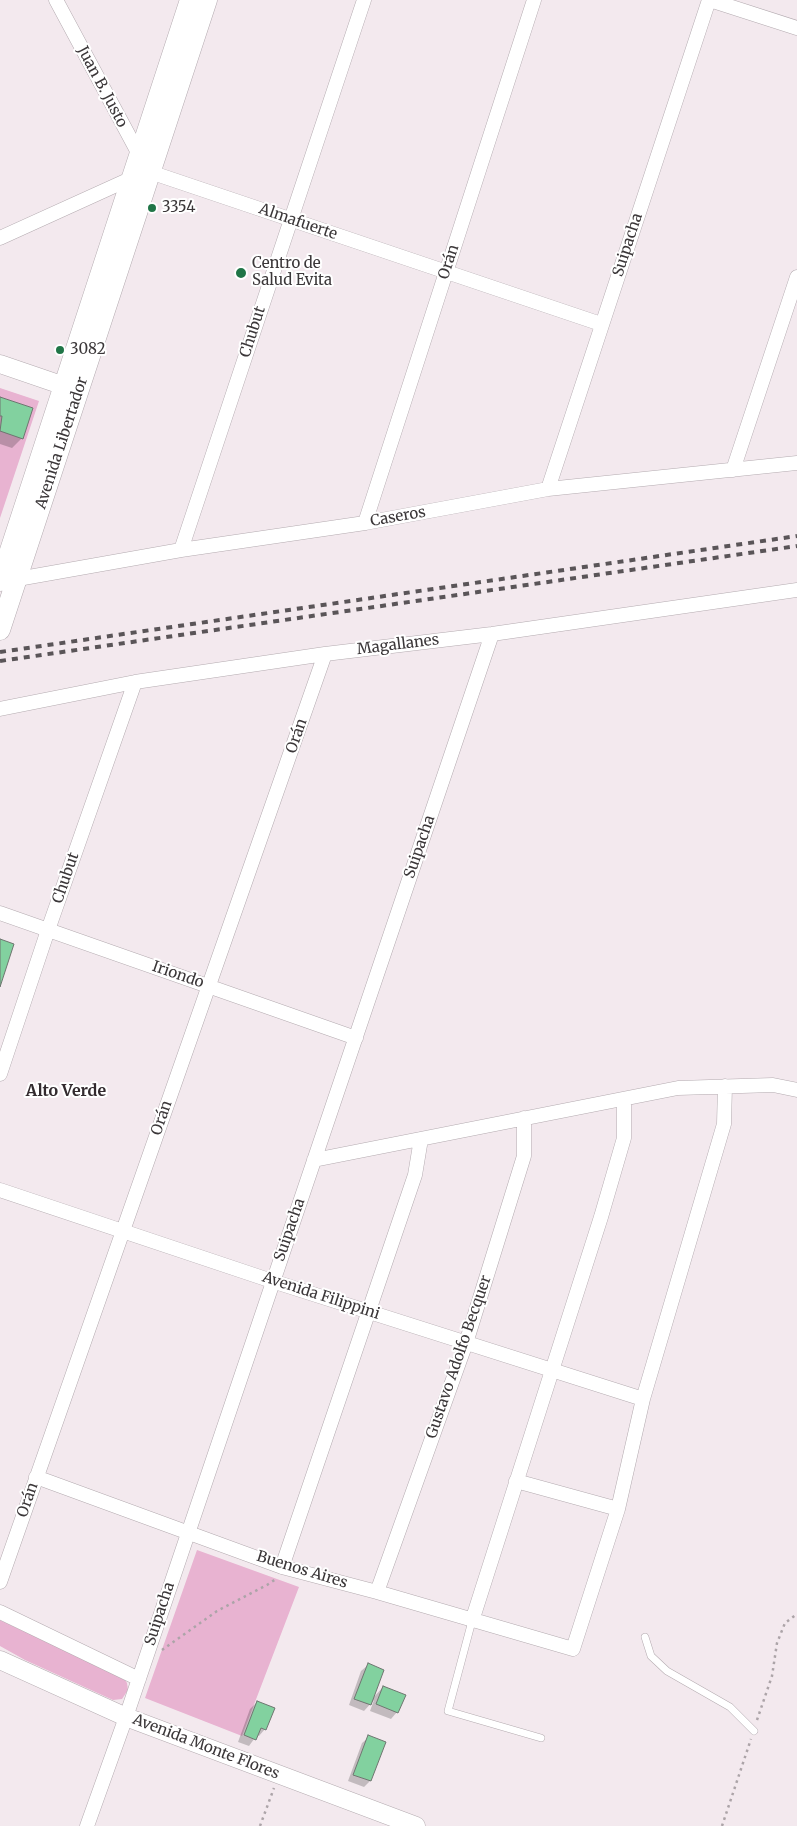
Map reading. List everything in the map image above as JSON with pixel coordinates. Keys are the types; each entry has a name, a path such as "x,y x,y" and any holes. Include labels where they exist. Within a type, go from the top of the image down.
{"main road":[{"name":"Avenida Libertador","path":"141,175 139,156 190,0"},
{"name":"Avenida Libertador","path":"0,630 6,581 141,175 207,0"}],"street":[{"name":"Juan B. Justo","path":"56,0 139,156"},
{"name":"Chubut","path":"181,550 364,0"},
{"name":"Orán","path":"365,523 534,0"},
{"path":"710,0 797,28"},
{"name":"Suipacha","path":"548,489 601,324 710,0"},
{"name":"Almafuerte","path":"141,175 290,220 601,324"},
{"path":"0,237 141,175"},
{"path":"733,470 797,277"},
{"path":"0,364 71,388"},
{"name":"Caseros","path":"6,581 181,550 365,523 548,489 797,463"},
{"name":"Magallanes","path":"0,709 134,682 325,654 492,634 797,590"},
{"name":"Suipacha","path":"87,1826 139,1679 492,634"},
{"name":"Orán","path":"0,1582 325,654"},
{"name":"Chubut","path":"0,1074 134,682"},
{"name":"Iriondo","path":"0,913 356,1038"},
{"path":"314,1160 678,1088 773,1085 797,1090"},
{"path":"516,1481 618,1509 642,1399 724,1124 724,1086"},
{"path":"472,1621 601,1217 624,1138 624,1098"},
{"name":"Gustavo Adolfo Becquer","path":"377,1592 466,1343 524,1156 524,1118"},
{"path":"282,1567 415,1174 421,1139"},
{"name":"Avenida Filippini","path":"0,1190 272,1281 642,1399"},
{"name":"Buenos Aires","path":"36,1477 282,1567 377,1592 573,1649 618,1509"},
{"path":"0,1612 139,1679"},
{"name":"Avenida Monte Flores","path":"0,1660 126,1717 416,1826"}],"lane":[{"path":"472,1621 448,1711 541,1738"},
{"path":"645,1637 650,1656 667,1672 730,1707 754,1731"}],"path":[{"path":"146,1656 156,1654 183,1637 217,1611 267,1585 277,1578 282,1567"},
{"path":"785,1623 797,1614"},
{"path":"260,1826 280,1775"}],"shaded area":[{"path":"0,388 39,401 0,518"},
{"path":"197,1550 299,1587 242,1736 145,1698"},
{"path":"0,1620 123,1677 127,1683 128,1690 122,1699 113,1700 25,1660 0,1646"}],"building":[{"path":"0,397 33,408 23,439 0,431 2,416 0,416"},
{"path":"0,939 14,944 0,987"},
{"path":"368,1663 384,1670 371,1705 354,1699"},
{"path":"383,1686 406,1695 398,1713 376,1704"},
{"path":"257,1701 275,1708 266,1730 261,1728 256,1740 244,1735"},
{"path":"368,1735 386,1742 371,1781 353,1775"}],"railway":[{"path":"0,652 797,536"},
{"path":"0,661 797,546"}],"place":[{"name":"3354","path":"152,208"},
{"name":"Centro de Salud Evita","path":"241,273"},
{"name":"3082","path":"60,350"}],"district":[{"name":"Alto Verde","path":"66,1091"}]}
